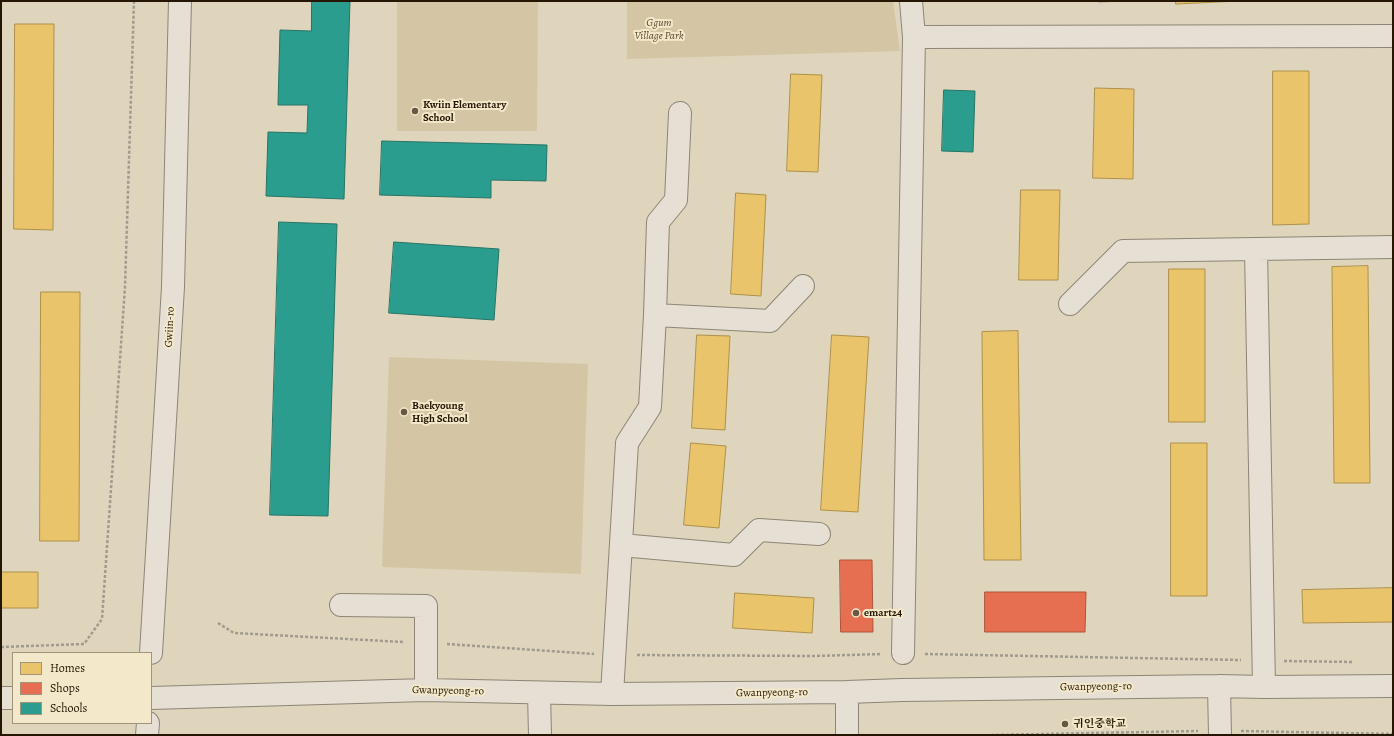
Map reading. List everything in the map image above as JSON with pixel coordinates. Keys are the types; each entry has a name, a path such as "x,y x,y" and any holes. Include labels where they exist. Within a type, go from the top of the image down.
{"street":[{"name":"Gwiin-ro","path":"151,652 173,287 180,1"},
{"path":"903,653 914,37 911,1"},
{"path":"914,37 1393,36"},
{"path":"612,694 627,443 650,407 658,222 676,200 680,113"},
{"path":"1070,304 1123,251 1393,247"},
{"path":"1256,249 1264,687"},
{"path":"655,315 770,321 803,286"},
{"path":"621,546 734,555 759,530 819,534"},
{"path":"341,605 426,606 426,690"},
{"path":"1219,686 1220,733"},
{"name":"Gwanpyeong-ro","path":"152,698 426,690 612,694 1219,686 1393,686"},
{"path":"847,692 847,735"},
{"path":"539,693 540,735"},
{"path":"1,698 12,698"},
{"path":"147,735 148,724"}],"path":[{"path":"1,647 84,644 102,619 125,287 134,1"},
{"path":"218,623 234,633 615,655 815,656 903,653 1355,662"},
{"path":"991,735 1220,733 1393,734"}],"green space":[{"path":"397,1 538,1 537,131 397,131"},
{"name":"Ggum Village Park","path":"627,1 893,1 900,51 627,59"},
{"path":"389,357 588,364 581,574 382,567"}],"building: Homes":[{"path":"1099,1 1124,1 1099,2"},
{"path":"1176,1 1239,1 1176,4"},
{"path":"15,24 54,24 53,230 14,229"},
{"path":"1273,71 1309,71 1309,224 1273,225"},
{"path":"791,74 822,75 818,172 787,171"},
{"path":"1095,88 1134,89 1133,179 1093,178"},
{"path":"1021,190 1060,190 1058,280 1019,280"},
{"path":"736,193 766,195 761,296 731,294"},
{"path":"1368,266 1370,483 1334,483 1332,267"},
{"path":"1169,269 1205,269 1205,422 1169,422"},
{"path":"41,292 80,292 79,541 40,541"},
{"path":"1018,331 1021,560 984,560 982,332"},
{"path":"697,335 730,336 725,430 692,428"},
{"path":"832,335 869,337 858,512 821,510"},
{"path":"691,443 726,446 719,528 684,525"},
{"path":"1171,443 1207,443 1207,596 1171,596"},
{"path":"1,572 38,572 38,608 1,608"},
{"path":"1393,588 1393,622 1303,623 1302,590"},
{"path":"735,593 814,598 812,633 733,628"}],"building: Shops":[{"path":"840,560 872,560 873,632 841,632"},
{"path":"985,592 1086,592 1085,632 985,632"}],"building: Schools":[{"path":"312,1 350,1 344,199 266,196 268,132 307,133 308,105 278,105 280,30 311,31"},
{"path":"944,90 975,91 973,152 942,151"},
{"path":"382,141 547,145 546,181 491,180 491,198 380,195"},
{"path":"279,222 337,224 328,516 270,515"},
{"path":"394,242 499,249 494,320 389,313"}],"place":[{"name":"Kwiin Elementary School","path":"415,111"},
{"name":"Baekyoung High School","path":"404,412"},
{"name":"emart24","path":"856,613"},
{"name":"귀인중학교","path":"1065,724"}]}
